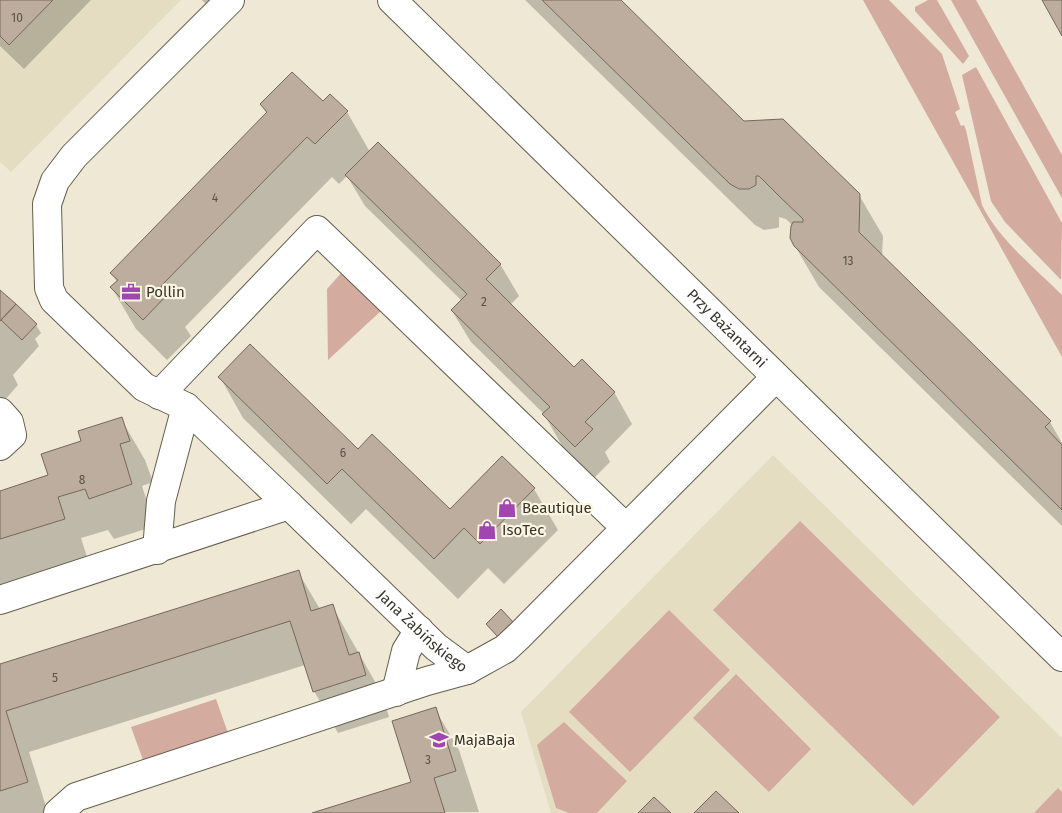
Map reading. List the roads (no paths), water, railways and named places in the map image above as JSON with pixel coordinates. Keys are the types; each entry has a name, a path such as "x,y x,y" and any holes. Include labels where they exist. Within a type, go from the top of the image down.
{"street":[{"path":"157,550 161,501 186,407 144,387 54,300 49,288 47,204 55,181 74,156 230,0"},
{"name":"Przy Bażantarni","path":"392,0 1062,656"},
{"path":"158,395 317,230 626,528"},
{"name":"Jana Żabińskiego","path":"186,407 436,647 467,670 504,649 519,636 776,377"},
{"path":"0,600 157,550 289,505"},
{"path":"396,692 406,651 419,630"},
{"path":"58,813 76,797 467,670"}],"place":[{"name":"Pollin","path":"131,292"},
{"name":"Beautique","path":"507,508"},
{"name":"IsoTec","path":"487,530"},
{"name":"MajaBaja","path":"439,740"}]}
